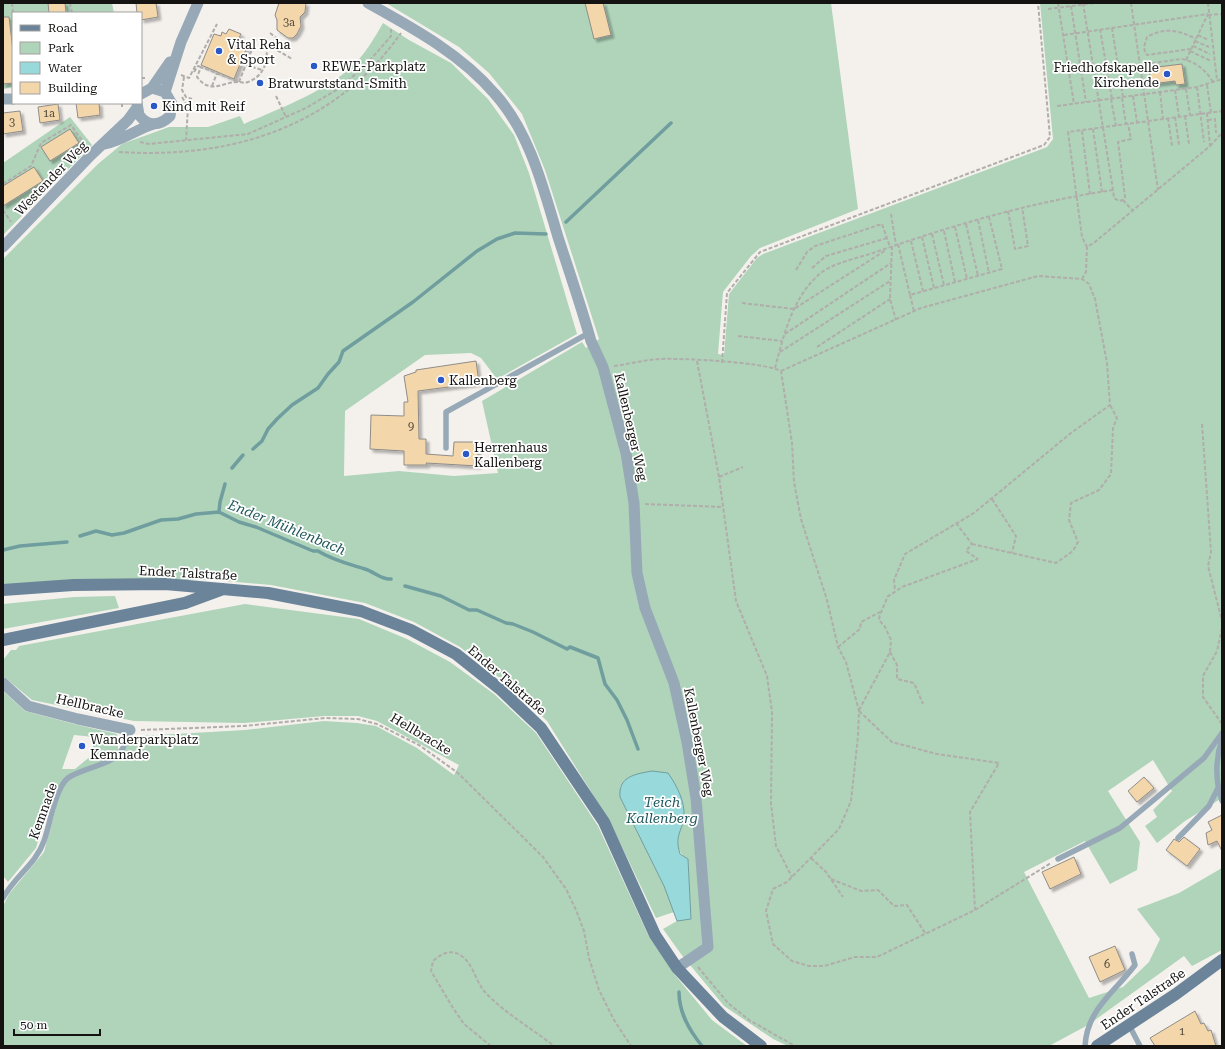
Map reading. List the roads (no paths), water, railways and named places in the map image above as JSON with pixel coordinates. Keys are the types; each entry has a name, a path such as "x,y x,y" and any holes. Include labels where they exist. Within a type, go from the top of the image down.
{"main road":[{"name":"Ender Talstraße","path":"3,590 73,585 118,584 225,588 268,593 361,610 411,630 456,654 500,689 541,728 604,822 656,935 677,968 723,1017 761,1046"},
{"path":"3,640 185,603 225,588"},
{"name":"Ender Talstraße","path":"1096,1046 1204,974 1222,960"},
{"name":"Ender Talstraße","path":"1204,974 1222,971"}],"street":[{"path":"145,91 166,92 181,42 198,3"},
{"name":"Kallenberger Weg","path":"368,3 455,56 496,94 511,115 524,137 537,170 589,333 603,368 626,453 634,503 637,574 645,608 674,682 688,742 696,798 708,947 677,968"},
{"path":"145,91 181,42"},
{"name":"Westender Weg","path":"103,145 116,142 134,132 164,121 170,116 172,104 166,92"},
{"path":"137,106 143,120 154,124"},
{"name":"Westender Weg","path":"3,247 103,145 137,106"},
{"name":"Hellbracke","path":"3,684 28,706 78,719 130,730"}],"lane":[{"path":"446,448 446,412 589,333"},
{"name":"Kemnade","path":"4,895 38,854 44,842 59,792 67,779 111,759 121,752 130,730"},
{"path":"1058,859 1120,828 1204,758 1222,733"},
{"path":"1222,739 1218,752 1218,788 1222,801"},
{"path":"1178,838 1209,806 1218,788"},
{"path":"1084,1046 1088,1025 1108,995 1135,965 1132,954"},
{"path":"1129,1025 1140,1046"}],"water":[{"name":"Teich Kallenberg","path":"652,771 668,773 682,799 684,817 678,838 678,848 680,854 688,859 691,919 677,921 664,886 620,797 620,790 625,780 640,773"}],"waterway":[{"path":"566,222 671,123"},
{"path":"253,449 262,441 268,429 277,419 292,405 318,388 339,362 343,351 413,302 477,251 497,239 515,233 546,234"},
{"path":"232,468 243,455"},
{"path":"219,512 225,484"},
{"name":"Ender Mühlenbach","path":"80,536 96,531 112,535 124,533 161,520 178,519 196,514 219,512 239,522 256,527 313,551 318,551 335,559 369,570 381,577 391,579"},
{"name":"Ender Mühlenbach","path":"3,550 20,546 67,542"},
{"name":"Ender Mühlenbach","path":"405,586 441,596 469,610 477,610 506,623 513,624 533,632 567,649 570,647 598,658 605,684 617,700 627,720 638,749"},
{"name":"Ender Mühlenbach","path":"679,992 679,1000 683,1014 693,1034 702,1046"}],"place":[{"name":"Vital Reha & Sport","path":"219,51"},
{"name":"REWE-Parkplatz","path":"314,66"},
{"name":"Friedhofskapelle Kirchende","path":"1167,74"},
{"name":"Bratwurststand-Smith","path":"260,83"},
{"name":"Kind mit Reif","path":"154,106"},
{"name":"Kallenberg","path":"441,380"},
{"name":"Herrenhaus Kallenberg","path":"466,454"},
{"name":"Wanderparkplatz Kemnade","path":"82,746"}]}
